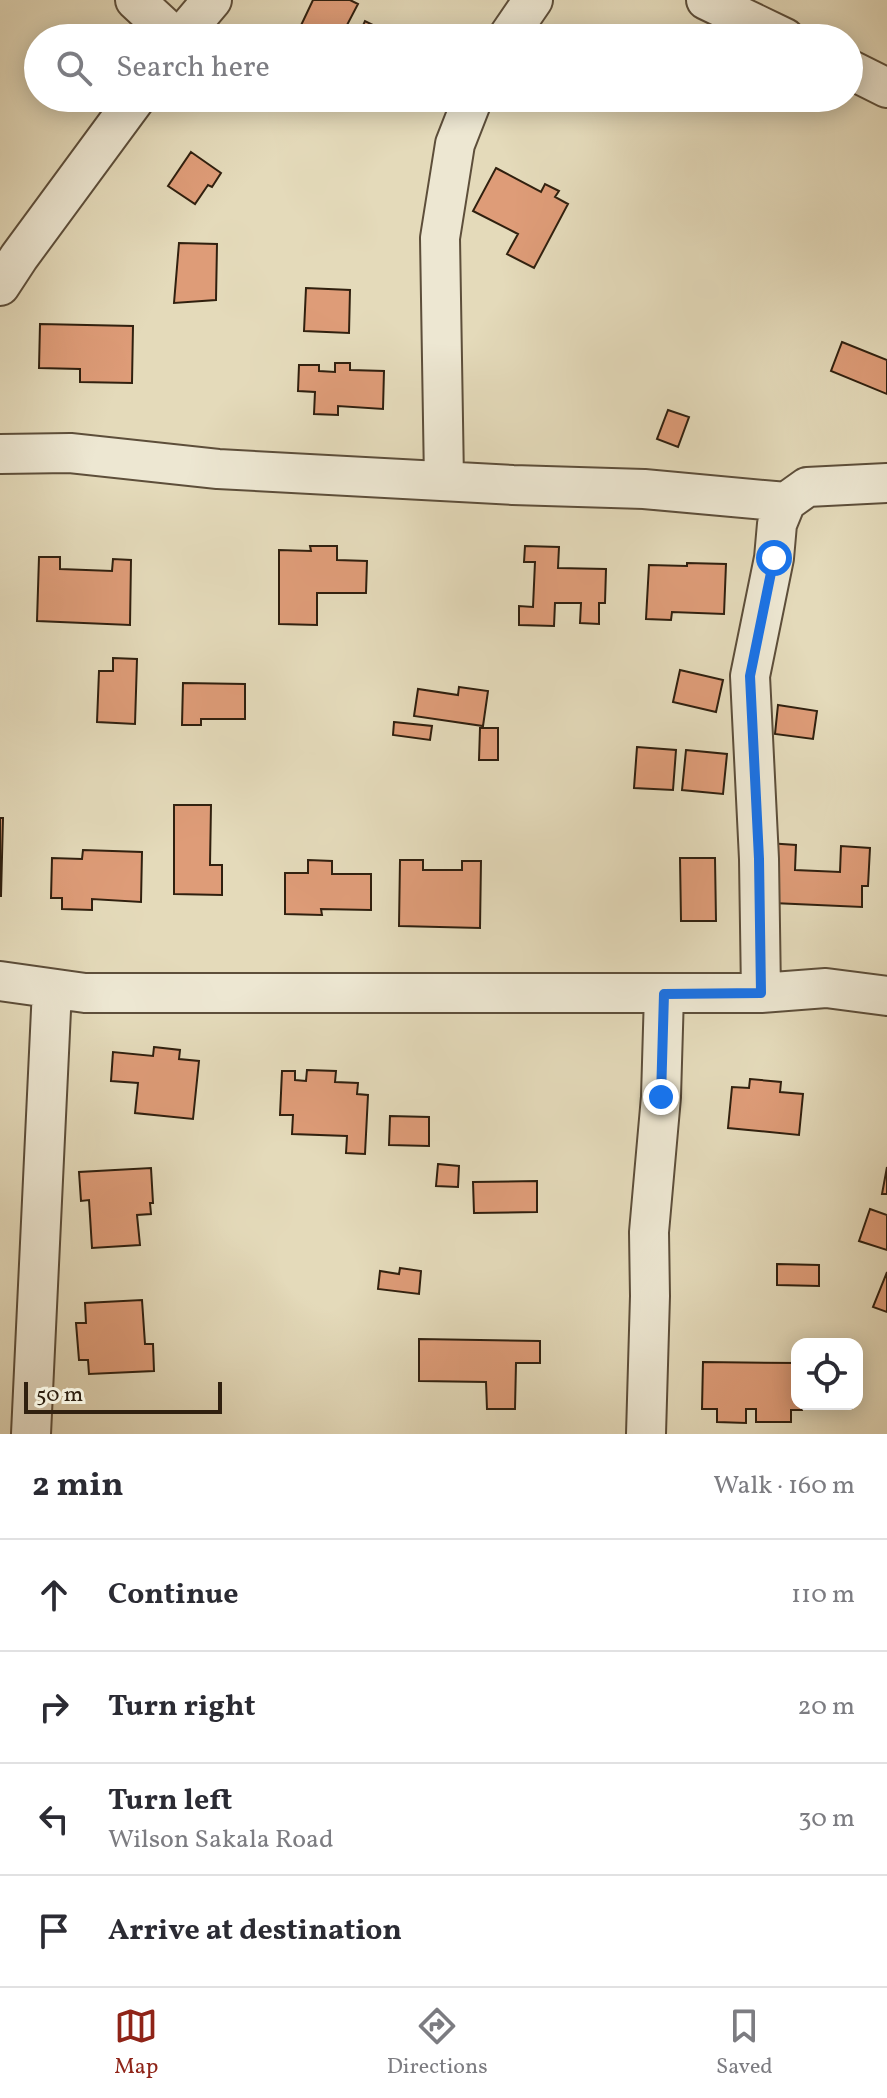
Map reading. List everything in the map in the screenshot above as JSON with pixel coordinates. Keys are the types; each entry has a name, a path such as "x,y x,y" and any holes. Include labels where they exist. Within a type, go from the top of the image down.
{"street":[{"path":"135,0 162,24"},
{"path":"191,24 212,0"},
{"path":"517,24 533,0"},
{"path":"706,0 756,24"},
{"path":"863,76 887,88"},
{"path":"0,286 126,112"},
{"path":"444,480 440,238 455,144 468,112"},
{"path":"0,454 70,453 218,469 644,489 786,502"},
{"path":"761,993 759,859 750,676 774,558 777,524 786,502 807,487 887,483"},
{"path":"0,981 85,993 664,994 761,993 826,988 887,996"},
{"path":"31,1434 52,989"},
{"path":"646,1434 649,1232 661,1097 664,994"}],"building":[{"path":"313,0 350,0 358,4 348,24 302,24"},
{"path":"191,152 221,173 195,204 168,186"},
{"path":"496,168 541,192 545,184 559,191 555,197 568,204 534,268 507,254 518,234 473,211"},
{"path":"179,243 217,244 216,300 174,303"},
{"path":"306,288 350,290 349,333 304,331"},
{"path":"40,324 133,326 132,383 80,382 80,369 39,368"},
{"path":"842,342 887,360 887,394 831,371"},
{"path":"335,363 350,363 350,370 384,371 383,409 338,406 338,415 314,414 315,392 298,391 299,365 319,365 319,371 335,372"},
{"path":"668,410 689,417 678,447 657,439"},
{"path":"310,546 337,546 337,560 367,561 366,593 317,593 317,625 279,624 279,550 311,551"},
{"path":"525,546 559,547 558,568 606,569 605,603 599,603 599,624 580,623 581,603 555,603 554,626 519,625 519,606 533,607 535,562 524,562"},
{"path":"39,557 60,557 60,569 112,571 113,559 131,560 130,625 37,621"},
{"path":"687,563 726,564 724,614 672,612 671,620 646,619 649,565 687,566"},
{"path":"113,658 137,659 135,724 97,722 99,671 113,671"},
{"path":"680,670 723,680 716,712 673,702"},
{"path":"183,683 245,684 245,719 201,719 201,725 182,725"},
{"path":"459,687 488,691 483,726 414,716 418,689 458,695"},
{"path":"778,705 817,711 813,739 775,734"},
{"path":"394,722 432,726 430,740 393,735"},
{"path":"480,728 498,728 498,760 479,760"},
{"path":"637,747 676,750 673,790 634,788"},
{"path":"686,750 727,754 723,794 682,790"},
{"path":"174,805 211,805 210,865 222,865 222,895 174,894"},
{"path":"0,818 3,818 1,896 0,896"},
{"path":"767,843 796,845 795,870 840,872 841,846 870,848 868,886 862,886 862,907 773,903"},
{"path":"83,850 142,852 141,902 92,899 92,910 62,909 62,898 51,898 52,858 82,859"},
{"path":"680,858 715,858 716,921 681,921"},
{"path":"308,860 332,861 332,874 371,874 371,910 321,909 322,915 285,914 285,873 308,873"},
{"path":"400,860 423,860 423,870 462,870 462,861 481,861 480,928 399,926"},
{"path":"154,1047 180,1050 179,1059 199,1061 193,1119 135,1113 138,1083 111,1081 113,1052 153,1056"},
{"path":"307,1070 336,1071 335,1082 358,1083 357,1094 368,1095 365,1154 346,1153 347,1136 292,1134 293,1115 280,1115 282,1071 295,1071 295,1080 306,1081"},
{"path":"750,1079 781,1082 780,1092 803,1094 799,1135 728,1128 732,1087 749,1088"},
{"path":"390,1116 429,1117 429,1146 389,1145"},
{"path":"438,1164 459,1166 458,1187 436,1186"},
{"path":"887,1167 887,1194 882,1194"},
{"path":"151,1168 151,1214 137,1215 140,1245 92,1248 89,1200 81,1201 79,1172"},
{"path":"537,1181 537,1212 474,1213 473,1182"},
{"path":"870,1209 887,1215 887,1250 859,1241"},
{"path":"777,1264 819,1265 819,1286 777,1285"},
{"path":"400,1268 421,1271 419,1294 378,1289 380,1271 399,1274"},
{"path":"887,1272 887,1312 873,1307"},
{"path":"142,1300 145,1344 153,1344 154,1371 89,1374 88,1360 79,1360 76,1323 86,1323 85,1303"},
{"path":"419,1339 540,1341 540,1363 516,1363 515,1409 487,1409 486,1382 419,1381"},
{"path":"703,1362 791,1363 791,1422 756,1422 756,1409 746,1409 746,1423 717,1422 717,1409 702,1409"}],"route":[{"path":"661,1097 664,994 761,993 759,859 750,676 774,558"}]}
